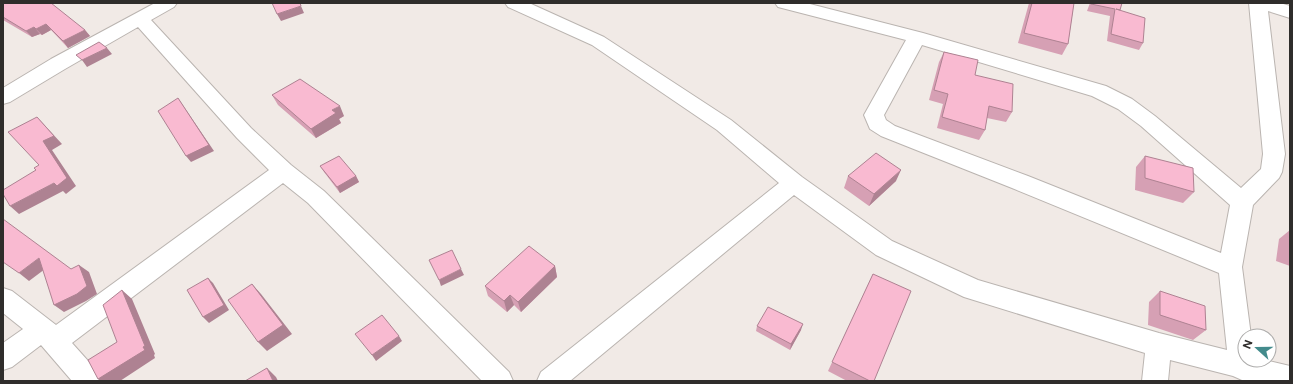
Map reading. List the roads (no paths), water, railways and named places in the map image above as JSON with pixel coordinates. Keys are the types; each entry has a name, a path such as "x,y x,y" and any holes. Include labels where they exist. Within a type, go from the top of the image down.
{"street":[{"path":"3,97 58,64 168,3"},
{"path":"514,3 598,41 724,126 794,183 884,248 973,289 1159,345 1237,367"},
{"path":"784,3 917,37 1099,91 1118,101 1148,121 1242,202"},
{"path":"1237,328 1230,267 1242,202 1271,172 1274,154 1258,3"},
{"path":"1262,3 1282,8"},
{"path":"140,18 244,133 283,171 316,197 500,381"},
{"path":"917,37 874,115 877,124 888,132 1020,182 1230,267"},
{"path":"3,358 49,335 283,171"},
{"path":"550,381 794,183"},
{"path":"3,299 49,335 89,381"},
{"path":"1155,381 1159,345"},
{"path":"1242,368 1290,379"}]}
